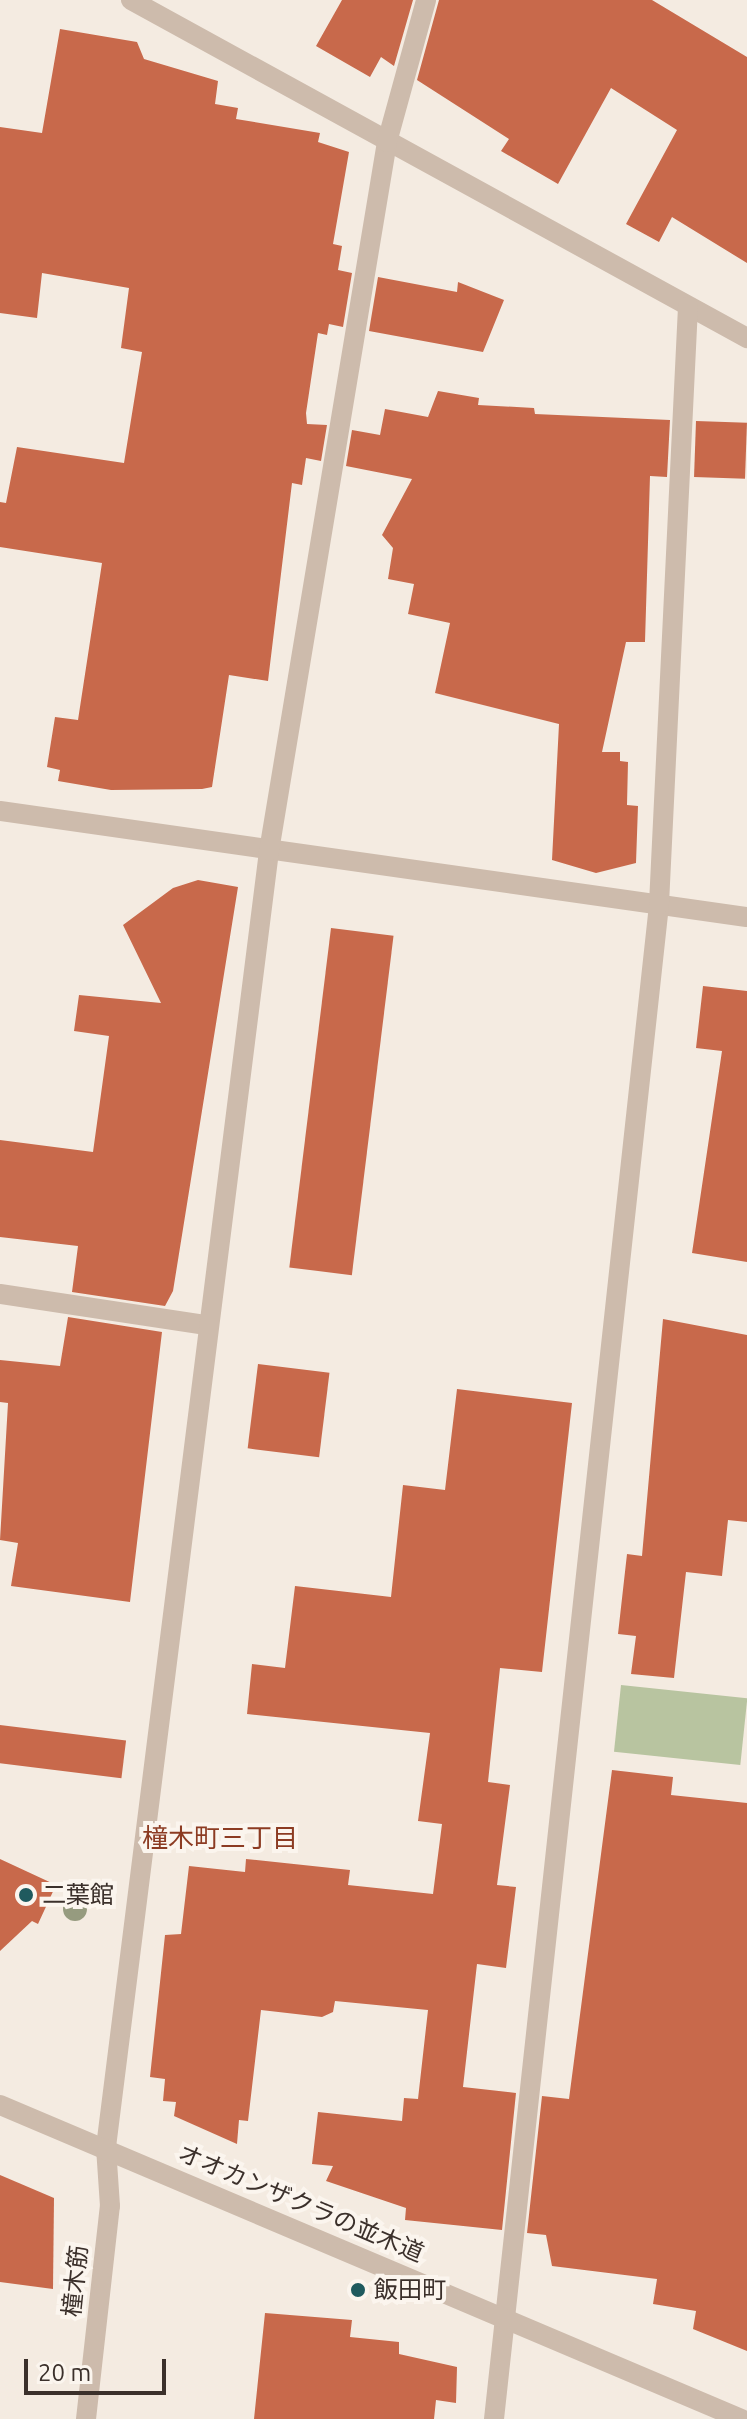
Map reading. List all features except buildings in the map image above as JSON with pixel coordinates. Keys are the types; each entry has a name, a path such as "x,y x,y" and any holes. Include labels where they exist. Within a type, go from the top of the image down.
{"street":[{"path":"131,0 747,338"},
{"name":"橦木筋","path":"86,2419 110,2206 106,2147 205,1325 269,851 387,142 426,0"},
{"path":"494,2419 659,904 688,307"},
{"path":"0,811 747,917"},
{"path":"0,1294 205,1325"},
{"name":"オオカンザクラの並木道","path":"0,2105 106,2147 741,2419"}],"green space":[{"path":"621,1685 747,1698 740,1765 614,1752"}],"place":[{"name":"二葉館","path":"26,1895"},
{"name":"飯田町","path":"358,2290"}],"district":[{"name":"橦木町三丁目","path":"220,1838"}]}
